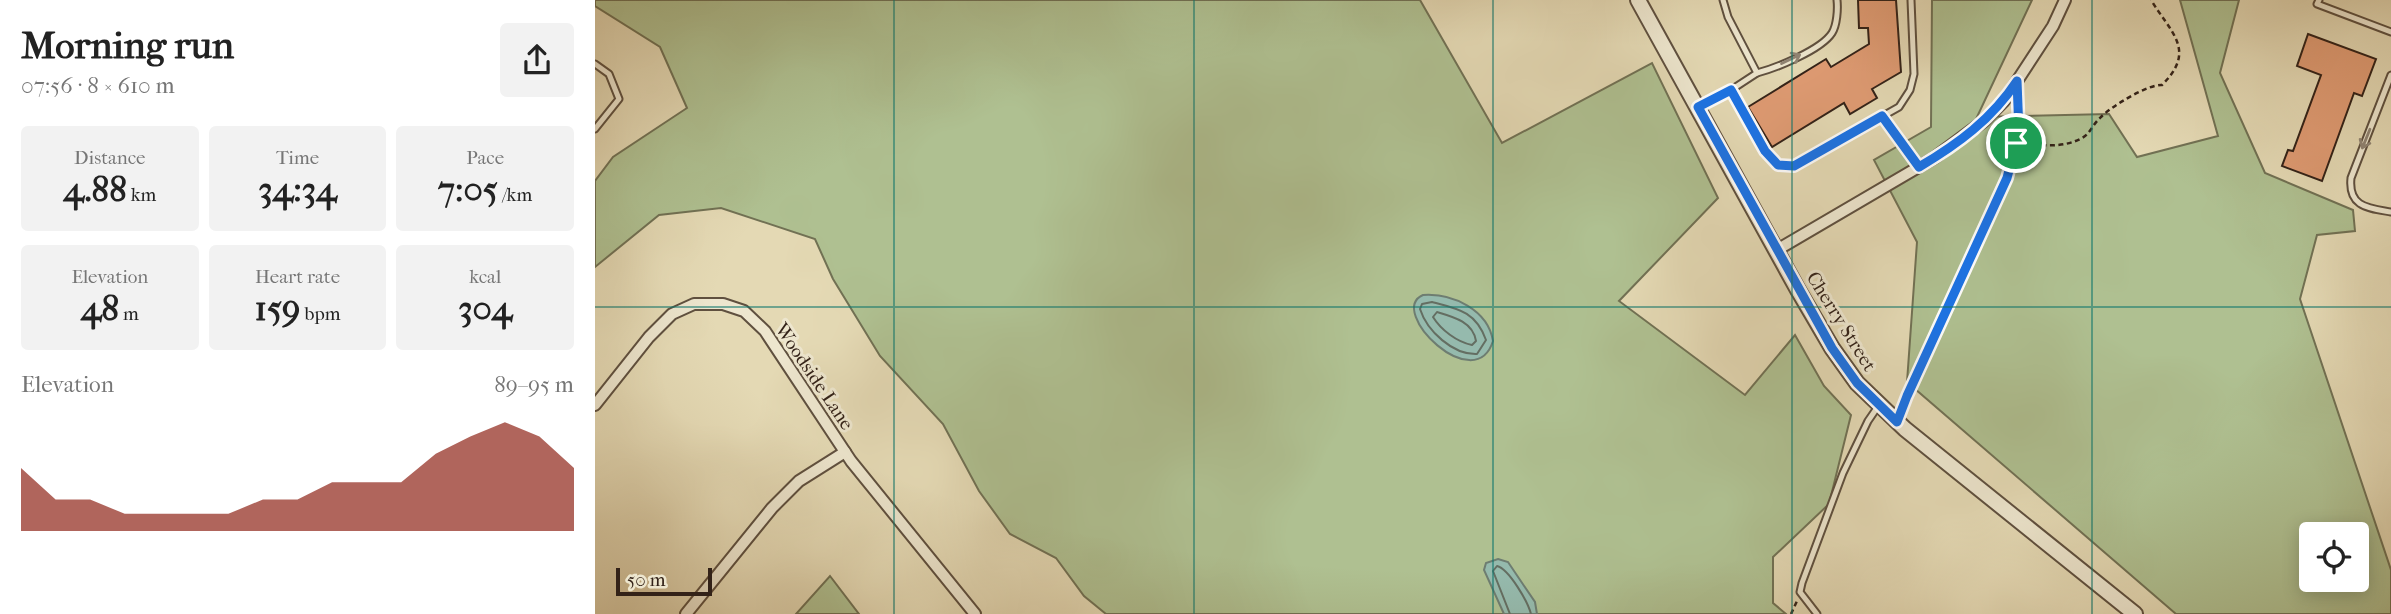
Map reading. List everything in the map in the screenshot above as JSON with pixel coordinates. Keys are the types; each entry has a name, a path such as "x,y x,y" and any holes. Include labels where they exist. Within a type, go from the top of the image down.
{"street":[{"name":"Cherry Street","path":"1638,0 1832,348 1857,383 1897,422 2135,614"},
{"path":"1777,250 1919,167 1985,121 2017,81 2053,26 2065,0"},
{"name":"Woodside Lane","path":"595,405 649,337 672,314 695,304 723,304 744,311 765,331 845,452 975,614"},
{"path":"686,614 772,508 799,481 845,452"}],"lane":[{"path":"1723,0 1728,17 1757,72"},
{"path":"1698,107 1731,90 1757,72 1814,48 1832,33 1838,8 1837,0"},
{"path":"1731,90 1765,151 1778,165 1794,166 1899,107 1910,90 1914,74 1911,0"},
{"path":"2319,0 2317,4 2391,32"},
{"path":"595,64 609,74 619,99 595,129"},
{"path":"2391,75 2351,178 2350,190 2355,201 2369,208 2391,212"},
{"path":"1882,116 1919,167"},
{"path":"1817,614 1800,592 1802,583 1843,472 1868,421 1879,405"}],"path":[{"path":"2016,143 2057,146 2080,140 2102,115 2140,92 2162,85 2176,71 2180,48 2173,32 2151,0"},
{"path":"1897,422 2007,178 2019,132 2017,81"}],"green space":[{"path":"595,0 1420,0 1502,143 1652,63 1718,198 1619,301 1745,395 1795,335 1824,386 1851,415 1829,504 1773,557 1773,603 1786,614 1106,614 1084,596 1056,558 1010,534 979,491 943,424 880,356 833,279 815,239 721,208 659,215 595,267 595,181 613,157 687,108 660,47 595,6"},
{"path":"1932,0 2032,0 1977,117 2109,114 2137,157 2218,136 2180,0 2239,0 2220,73 2265,173 2353,210 2355,231 2317,235 2300,299 2391,570 2391,614 2176,614 1907,382 1917,242 1874,160 1931,127"},
{"path":"830,576 859,614 796,614"}],"water":[{"path":"1423,295 1446,297 1477,312 1490,330 1493,341 1483,356 1469,360 1453,356 1424,332 1416,317 1415,304"},
{"path":"1498,559 1508,562 1535,602 1537,614 1504,614 1484,570 1486,563"}],"building":[{"path":"1858,0 1896,0 1901,72 1872,89 1877,98 1850,114 1844,103 1772,147 1748,107 1826,59 1831,67 1869,44 1868,28 1859,28"},
{"path":"2308,34 2376,59 2362,96 2354,93 2322,181 2282,166 2288,150 2293,151 2321,75 2297,66"}],"route":[{"path":"2017,81 2019,132 2016,143 2007,178 1897,422 1857,383 1832,348 1698,107 1731,90 1765,151 1778,165 1794,166 1882,116 1919,167 1985,121 2017,81"}]}
